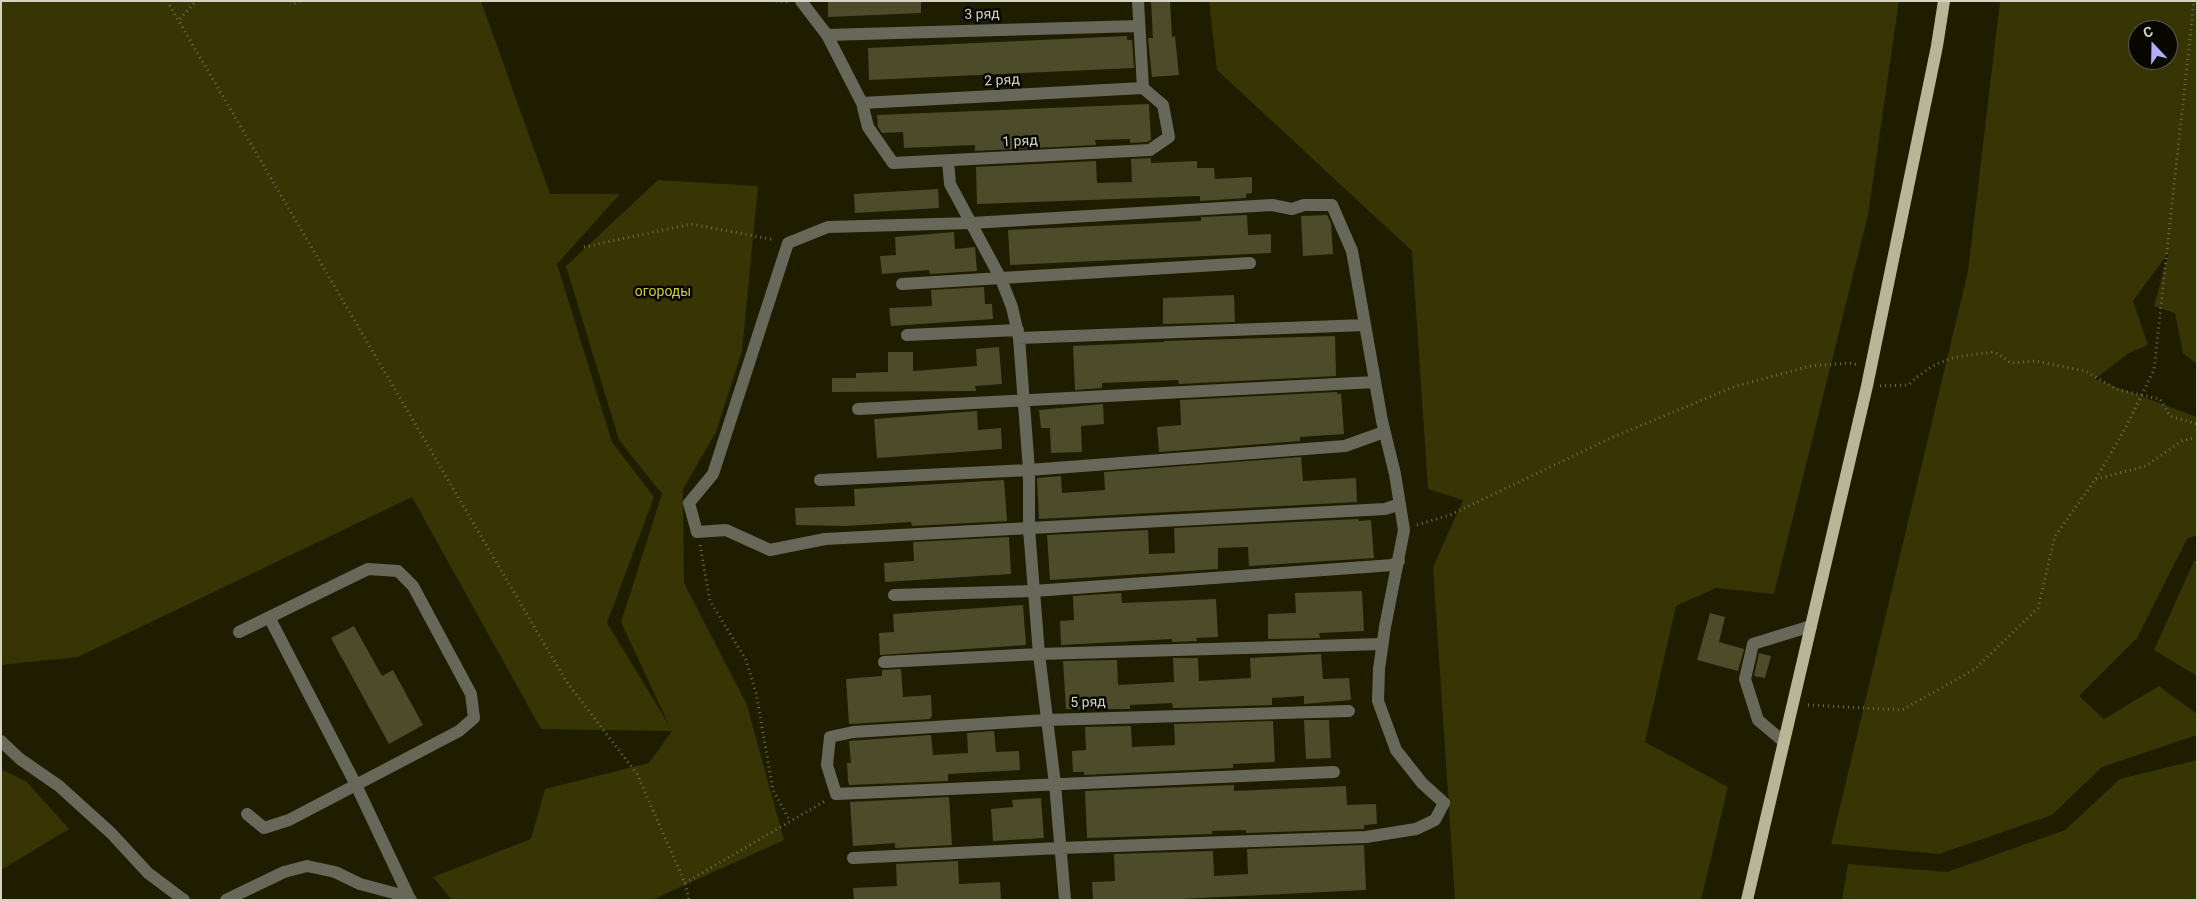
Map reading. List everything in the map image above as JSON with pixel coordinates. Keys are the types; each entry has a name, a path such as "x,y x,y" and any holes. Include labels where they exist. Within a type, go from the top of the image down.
{"main road":[{"path":"1747,900 1867,386 1935,56 1944,1"}],"street":[{"path":"801,1 827,35 862,103"},
{"path":"1138,1 1143,88"},
{"name":"3 ряд","path":"827,35 1138,26"},
{"name":"2 ряд","path":"862,103 1143,88"},
{"name":"1 ряд","path":"862,103 868,127 893,163 948,161 1150,150 1169,137 1163,105 1143,88"},
{"path":"948,161 950,184 1001,279 1012,307 1019,334 1028,470 1029,529 1038,654 1055,784 1065,900"},
{"path":"853,858 1060,848 1366,837 1416,829 1435,820 1444,803 1422,783 1396,750 1378,701 1382,644 1404,530 1400,504 1395,474 1374,382 1352,251 1332,206 1304,205 1292,209 1272,206 972,223 828,227 788,243 713,474 689,503 697,532 726,530 770,550 825,539 1385,509 1400,504"},
{"path":"902,284 1250,263"},
{"path":"908,335 1365,325"},
{"path":"858,409 1374,382"},
{"path":"820,480 1028,470 1345,446 1384,432"},
{"path":"894,595 1034,590 1380,566 1392,565 1399,561"},
{"path":"239,632 368,569 398,571 413,586 471,694 474,718 459,731 289,820 264,828 247,814"},
{"path":"269,617 356,785 410,898"},
{"path":"1784,742 1758,720 1746,679 1753,644 1811,626"},
{"path":"884,662 1038,654 1382,644"},
{"name":"5 ряд","path":"836,794 827,765 830,737 853,732 1046,720 1349,711"},
{"path":"1,740 20,758 59,786 110,833 148,873 184,900"},
{"path":"836,794 1334,772"},
{"path":"226,900 284,872 307,866 335,872 360,884 410,898"}],"path":[{"path":"168,1 566,681 637,774 685,883 689,900"},
{"path":"179,20 196,1"},
{"path":"291,1 293,4 300,1"},
{"path":"1793,704 1902,710 1975,669 2038,608 2055,536 2095,480 2125,429 2140,393 2154,370 2194,1"},
{"path":"584,247 690,224 788,243"},
{"path":"1867,386 1908,385 1928,368 1948,358 1995,352 2011,364 2035,361 2085,371 2118,390 2140,393 2160,399 2170,416 2197,424"},
{"path":"1404,530 1450,515 1613,437 1736,386 1812,366 1849,363 1870,370"},
{"path":"2095,480 2146,466 2183,440 2197,438"},
{"path":"697,532 710,601 746,660 756,693 773,790 790,821"},
{"path":"685,883 836,794"}],"green space":[{"name":"огороды","path":"1,1 481,1 550,194 620,194 557,264 612,442 654,497 607,623 669,725 621,622 662,494 619,440 566,266 658,180 758,186 742,351 716,432 683,489 684,583 747,705 784,840 652,900 452,900 433,877 531,839 545,789 649,763 672,731 541,729 412,497 78,657 1,665"},
{"path":"1209,1 1899,1 1868,215 1774,594 1716,588 1676,606 1645,742 1728,787 1701,900 1455,900 1433,567 1463,500 1428,489 1412,251 1217,70"},
{"path":"2000,1 2197,1 2197,364 2183,353 2175,313 2154,306 2169,252 2133,301 2148,345 2129,353 2095,379 2197,417 2197,535 2187,539 2137,638 2079,696 2104,719 2159,686 2197,714 2197,735 2102,767 2052,815 1939,854 1831,844 1968,271"},
{"path":"2194,561 2197,561 2197,676 2154,650"},
{"path":"2197,760 2197,900 1842,900 1848,864 1947,872 2065,830 2120,779"},
{"path":"1,769 27,782 69,829 1,870"}],"building":[{"path":"828,1 921,1 921,13 828,17"},
{"path":"1151,1 1170,1 1172,37 1175,36 1179,75 1152,77 1148,38 1153,38"},
{"path":"1127,36 1127,40 1132,40 1134,68 869,80 868,48"},
{"path":"1149,104 1151,140 1147,142 1130,143 1130,139 1095,140 1096,145 975,151 975,145 904,148 903,132 882,133 878,127 877,115"},
{"path":"1151,158 1151,163 1197,161 1197,168 1214,168 1215,179 1252,177 1252,193 1246,194 1246,198 1200,201 1200,196 977,204 976,167 1096,161 1097,183 1132,182 1131,159"},
{"path":"938,189 939,208 855,213 854,194"},
{"path":"1247,215 1248,235 1271,234 1271,253 1010,265 1008,230 1201,221 1201,217"},
{"path":"1327,215 1331,223 1333,254 1303,256 1301,216"},
{"path":"954,232 955,249 975,247 977,271 930,274 929,270 882,274 880,256 896,255 895,237"},
{"path":"984,287 985,304 992,304 993,319 891,326 889,308 932,306 931,290"},
{"path":"1234,295 1235,322 1163,324 1163,298"},
{"path":"1335,336 1336,376 1179,384 1178,380 1102,383 1102,388 1075,390 1073,346 1164,341"},
{"path":"999,347 1002,384 975,386 976,391 832,392 832,378 856,378 856,373 888,372 888,352 913,352 913,371 977,366 976,349"},
{"path":"1337,392 1337,394 1341,394 1344,434 1300,437 1300,441 1159,452 1157,427 1181,425 1180,400"},
{"path":"1103,404 1104,424 1081,426 1082,452 1051,453 1050,428 1041,428 1039,410"},
{"path":"977,411 978,430 1001,428 1002,449 877,458 874,419"},
{"path":"1301,457 1303,481 1356,478 1357,502 1039,519 1037,478 1061,476 1062,493 1105,490 1104,472"},
{"path":"1004,480 1007,521 912,526 911,522 846,526 796,525 795,508 855,506 854,489"},
{"path":"1358,519 1359,521 1371,520 1374,558 1249,566 1248,547 1218,548 1218,569 1050,580 1047,535 1148,530 1149,554 1175,553 1174,528"},
{"path":"1009,537 1011,574 885,582 884,563 914,561 913,542"},
{"path":"1362,591 1364,631 1319,633 1320,638 1268,639 1268,614 1296,613 1295,593"},
{"path":"1121,593 1122,603 1216,599 1218,637 1196,638 1197,641 1172,642 1172,639 1061,645 1060,621 1074,620 1073,596"},
{"path":"1023,605 1026,645 880,655 879,633 894,632 893,614"},
{"path":"1710,613 1725,617 1719,642 1744,649 1738,671 1697,660"},
{"path":"354,626 382,676 393,670 423,725 389,744 331,638"},
{"path":"1759,653 1771,656 1765,678 1754,676"},
{"path":"1321,654 1323,679 1349,678 1351,700 1304,704 1304,696 1272,698 1272,705 1173,708 1172,703 1130,705 1130,709 1066,709 1063,661 1117,660 1118,685 1174,682 1173,658 1198,658 1199,681 1251,678 1250,658"},
{"path":"901,669 903,697 931,695 932,716 930,719 849,724 846,679 882,676 882,670"},
{"path":"1304,720 1329,720 1331,758 1306,759"},
{"path":"1273,721 1275,762 1233,764 1233,768 1084,775 1084,772 1073,772 1072,751 1086,750 1085,727 1131,726 1132,747 1175,745 1174,724"},
{"path":"994,731 996,752 1019,751 1020,770 948,774 948,781 849,785 847,763 851,763 849,741 931,735 933,755 968,753 967,733"},
{"path":"1234,785 1234,791 1346,786 1347,805 1376,804 1377,824 1364,825 1364,829 1246,833 1246,830 1212,831 1212,834 1087,838 1085,791"},
{"path":"949,797 952,845 895,848 895,843 853,846 850,802"},
{"path":"1041,798 1044,838 993,841 991,809 1013,807 1012,800"},
{"path":"1364,845 1366,890 1160,900 1093,900 1092,882 1115,881 1114,854 1213,851 1214,876 1248,874 1247,849"},
{"path":"958,861 959,884 1000,882 1001,900 854,900 853,888 897,886 896,864"}]}
